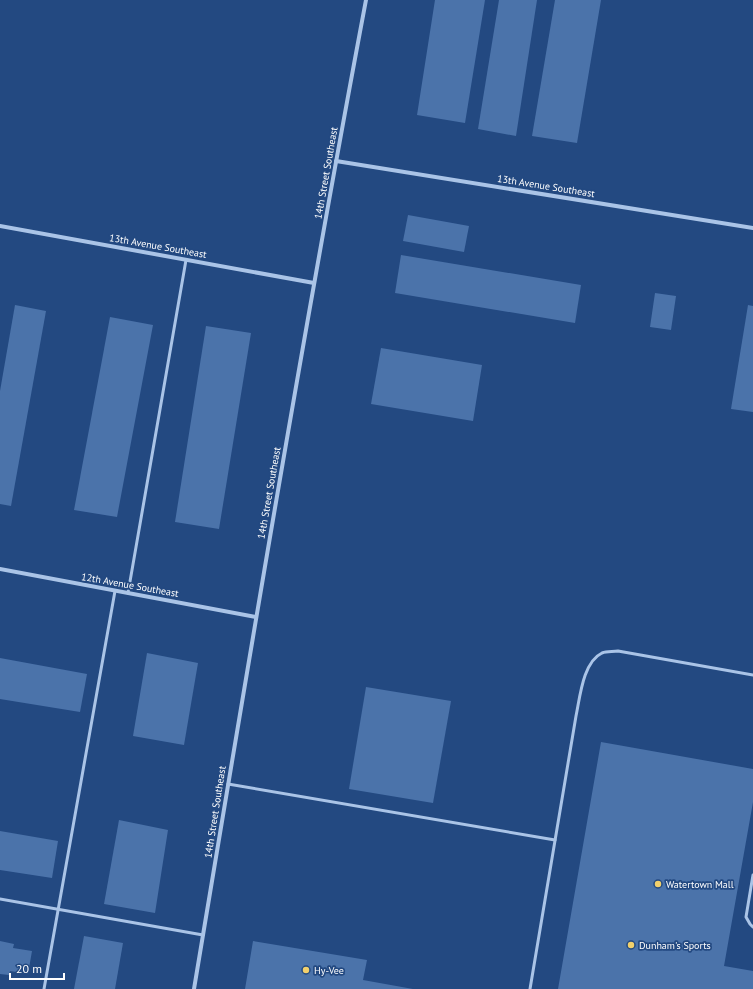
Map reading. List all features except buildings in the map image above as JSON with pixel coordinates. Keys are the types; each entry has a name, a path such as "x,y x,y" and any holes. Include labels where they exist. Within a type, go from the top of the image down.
{"street":[{"name":"14th Street Southeast","path":"194,989 256,617 314,283 366,0"},
{"name":"13th Avenue Southeast","path":"336,161 753,228"},
{"name":"13th Avenue Southeast","path":"0,226 314,283"},
{"name":"12th Avenue Southeast","path":"0,569 256,617"}],"lane":[{"path":"128,593 186,260"},
{"path":"44,989 115,590"},
{"path":"530,989 576,716 585,675 593,659 603,652 618,651 753,675"},
{"path":"228,784 555,840"},
{"path":"753,875 746,916 753,927"},
{"path":"0,899 203,935"}],"place":[{"name":"Watertown Mall","path":"658,884"},
{"name":"Dunham's Sports","path":"631,945"},
{"name":"Hy-Vee","path":"306,970"}]}
